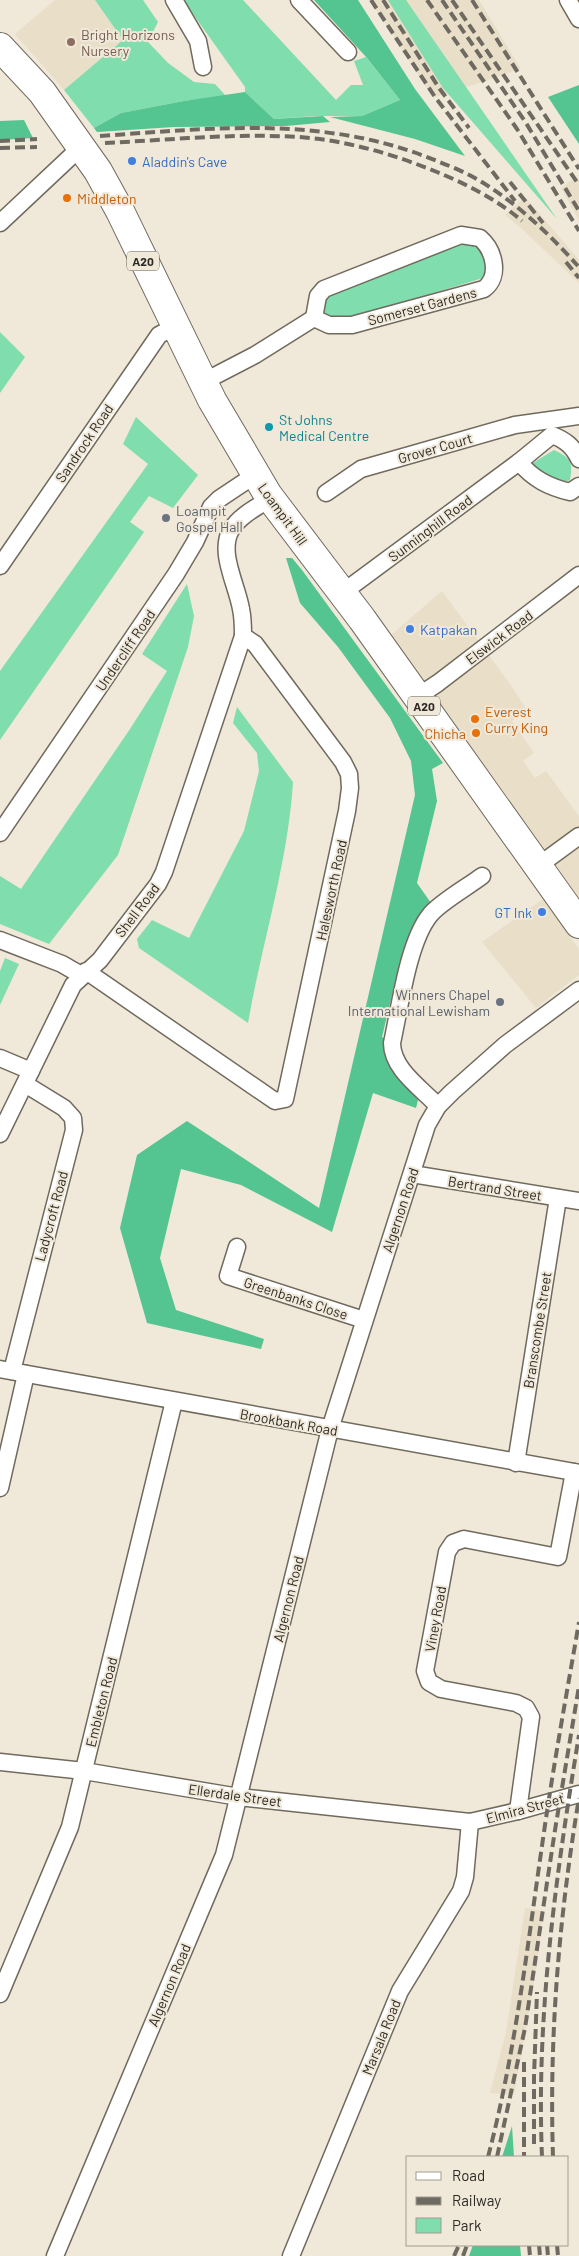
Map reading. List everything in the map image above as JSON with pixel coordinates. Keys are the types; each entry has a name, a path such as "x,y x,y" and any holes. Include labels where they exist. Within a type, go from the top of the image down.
{"highway":[{"name":"A20","path":"0,48 33,82 77,140"},
{"name":"Loampit Hill","path":"77,140 111,194 174,327 270,499 342,593 538,866"},
{"name":"A20","path":"538,866 579,924"}],"street":[{"path":"174,0 198,41 203,66"},
{"path":"299,0 348,52"},
{"path":"571,1 579,19"},
{"path":"0,223 77,140"},
{"name":"Somerset Gardens","path":"461,235 480,238 491,252 494,264 492,278 489,285 484,288 352,325 329,325 314,318 318,296 324,289 461,235"},
{"path":"203,382 256,355 314,318"},
{"name":"Sandrock Road","path":"0,566 159,335 174,327"},
{"name":"Grover Court","path":"326,493 361,470 515,425 551,428 579,416"},
{"path":"551,428 574,449 579,459"},
{"name":"Sunninghill Road","path":"342,593 519,462 551,428"},
{"path":"519,462 529,474 552,488 570,492 579,486"},
{"name":"Undercliff Road","path":"0,833 176,574 195,542 211,507 219,499 255,475"},
{"path":"243,636 241,607 226,552 227,542 230,530 239,520 270,499"},
{"name":"Elswick Road","path":"417,697 579,575"},
{"name":"Halesworth Road","path":"84,973 275,1101 285,1099 340,849 350,788 349,774 343,762 255,644 243,636"},
{"name":"Shell Road","path":"0,1134 73,985 106,952 152,892 164,872 243,636"},
{"path":"538,866 579,836"},
{"path":"438,1106 398,1065 392,1053 392,1043 410,962 420,931 431,913 482,876"},
{"path":"0,940 84,973"},
{"name":"Algernon Road","path":"55,2256 224,1855 240,1797 330,1429 428,1125 438,1106 505,1046 579,990"},
{"name":"Ladycroft Road","path":"0,1058 64,1108 73,1118 74,1130 13,1372 0,1488"},
{"name":"Bertrand Street","path":"412,1174 579,1201"},
{"name":"Branscombe Street","path":"516,1463 558,1198"},
{"name":"Greenbanks Close","path":"237,1247 228,1276 364,1320"},
{"name":"Brookbank Road","path":"13,1372 577,1473"},
{"name":"Embleton Road","path":"0,1994 70,1827 174,1401"},
{"name":"Viney Road","path":"518,1812 531,1717 526,1708 516,1703 441,1689 429,1682 425,1671 447,1552 453,1543 464,1539 558,1557 577,1473"},
{"name":"Ellerdale Street","path":"0,1762 84,1771 240,1797 470,1822"},
{"name":"Elmira Street","path":"470,1822 518,1812 579,1794"},
{"name":"Marsala Road","path":"291,2256 400,1991 461,1892 465,1876 470,1822"}],"shaded area":[{"name":"Bright Horizons Nursery","path":"55,0 95,0 123,40 64,90 15,34"},
{"path":"370,0 479,0 521,69 433,98"},
{"path":"576,177 579,181 579,221 561,188"},
{"path":"525,197 579,260 579,283 505,215"},
{"path":"442,591 527,710 512,721 534,753 523,761 535,778 546,771 579,816 579,899 391,635"},
{"path":"543,899 579,949 579,975 536,1008 482,942"},
{"path":"525,1908 543,1911 537,1966 514,2095 490,2093 506,2032"}],"green space":[{"path":"95,0 143,0 158,22 148,42 168,63 194,82 215,84 226,96 184,101 121,113 94,128 64,90 123,40"},
{"path":"183,0 243,0 336,100 351,85 363,85 354,61 366,57 400,100 362,116 315,116 274,119 245,92 245,87"},
{"path":"314,0 358,0 415,89 465,156 415,139 330,117 362,116 400,100 367,58"},
{"path":"388,0 406,0 557,219 443,88"},
{"path":"579,85 579,144 548,97"},
{"path":"245,92 274,119 323,116 330,122 286,126 174,127 97,132 94,128 121,113"},
{"path":"24,120 33,138 0,140 0,121"},
{"path":"469,242 484,249 488,271 483,278 342,321 325,317 321,310 321,302 333,291"},
{"path":"0,332 25,357 0,393"},
{"path":"136,417 198,475 173,508 149,496 130,522 144,532 0,740 0,671 148,464 123,444"},
{"path":"554,450 567,458 571,465 570,480 560,484 528,466"},
{"path":"286,558 292,558 302,570 443,763 432,769 437,801 417,883 431,903 407,956 400,961 382,1037 387,1040 419,1096 416,1108 373,1093 332,1232 241,1185 181,1169 160,1258 176,1310 264,1339 261,1349 147,1323 120,1228 137,1155 187,1121 319,1208 415,795 411,761 390,718 338,647 300,603"},
{"path":"187,584 194,616 188,647 118,855 49,944 0,924 0,876 21,889 130,729 167,671 142,654"},
{"path":"237,707 293,782 286,843 248,1023 139,948 137,939 152,920 189,938 244,831 259,771 257,753 233,723"},
{"path":"5,958 19,964 0,1005 0,971"},
{"path":"512,2126 514,2156 502,2156"},
{"path":"473,2246 520,2246 521,2256 469,2256"}],"railway":[{"path":"371,0 435,97 515,201"},
{"path":"383,0 439,88 469,128"},
{"path":"427,0 517,129 579,231"},
{"path":"442,0 526,123 579,211"},
{"path":"452,0 579,185"},
{"path":"472,0 579,169"},
{"path":"100,136 228,128 270,128 354,137 395,146 451,166 485,184 526,214 578,266"},
{"path":"105,143 250,136 298,137 333,141 403,159 437,172 481,193 503,206 522,221"},
{"path":"0,141 37,139"},
{"path":"0,148 37,147"},
{"path":"510,182 543,223"},
{"path":"566,262 579,278"},
{"path":"488,2156 514,2036 552,1780 579,1622"},
{"path":"497,2156 525,2028 579,1686"},
{"path":"542,2156 542,2051 545,1998 556,1893 579,1735"},
{"path":"553,2156 554,2022 557,1977 566,1887 579,1798"},
{"path":"534,2144 537,1992"},
{"path":"524,2062 524,2156"},
{"path":"454,2256 459,2246"},
{"path":"463,2256 467,2246"},
{"path":"529,2246 530,2256"},
{"path":"539,2246 540,2256"},
{"path":"547,2246 548,2256"},
{"path":"557,2246 558,2256"}],"place":[{"name":"Bright Horizons Nursery","path":"71,42"},
{"name":"Aladdin's Cave","path":"132,161"},
{"name":"Middleton","path":"67,198"},
{"name":"St Johns Medical Centre","path":"269,427"},
{"name":"Loampit Gospel Hall","path":"166,518"},
{"name":"Katpakan","path":"410,629"},
{"name":"Everest Curry King","path":"475,719"},
{"name":"Chicha","path":"476,733"},
{"name":"GT Ink","path":"542,912"},
{"name":"Winners Chapel International Lewisham","path":"500,1002"}]}
